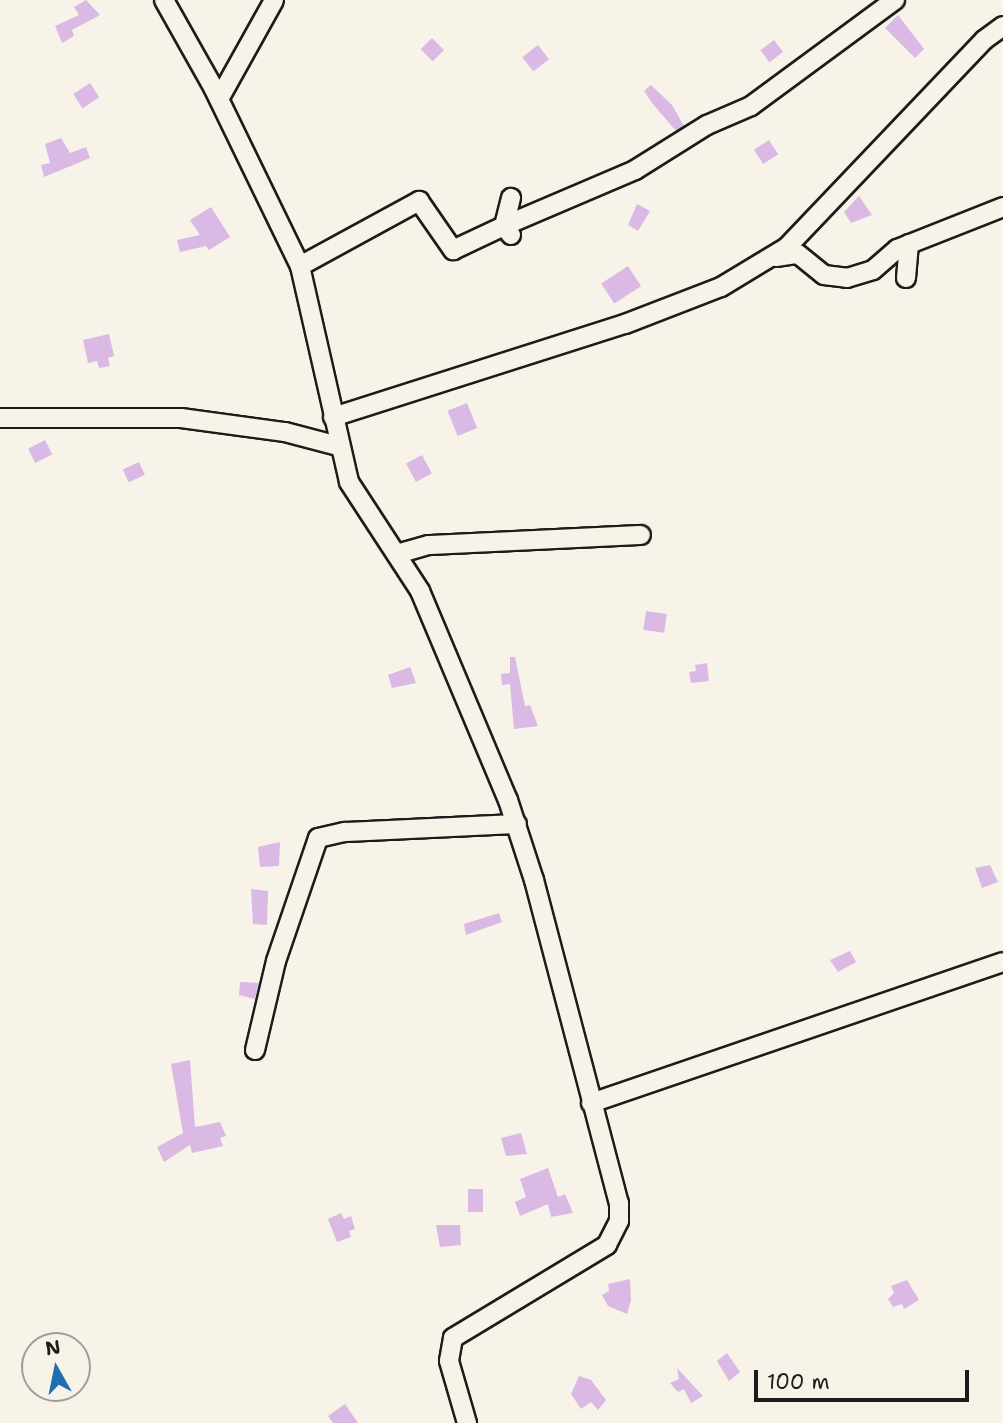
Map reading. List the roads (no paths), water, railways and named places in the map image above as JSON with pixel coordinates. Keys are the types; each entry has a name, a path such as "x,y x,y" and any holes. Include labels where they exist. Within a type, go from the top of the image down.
{"street":[{"path":"164,0 219,99 300,265 338,446 360,505 397,554 420,591 517,824 619,1202 615,1234 607,1245 453,1338 449,1361 467,1423"},
{"path":"219,99 274,0"},
{"path":"300,265 419,201 453,250 508,230 635,170 706,125 751,106 895,0"},
{"path":"333,417 625,324 721,287 769,258 802,232 984,40 1003,26"},
{"path":"508,230 512,198"},
{"path":"769,258 798,254 824,275 847,278 873,270 909,244 1003,206"},
{"path":"906,278 909,244"},
{"path":"0,418 181,418 274,429 338,446"},
{"path":"397,554 429,545 640,535"},
{"path":"255,1050 276,961 318,838 345,832 517,824"},
{"path":"591,1103 1003,961"}]}
